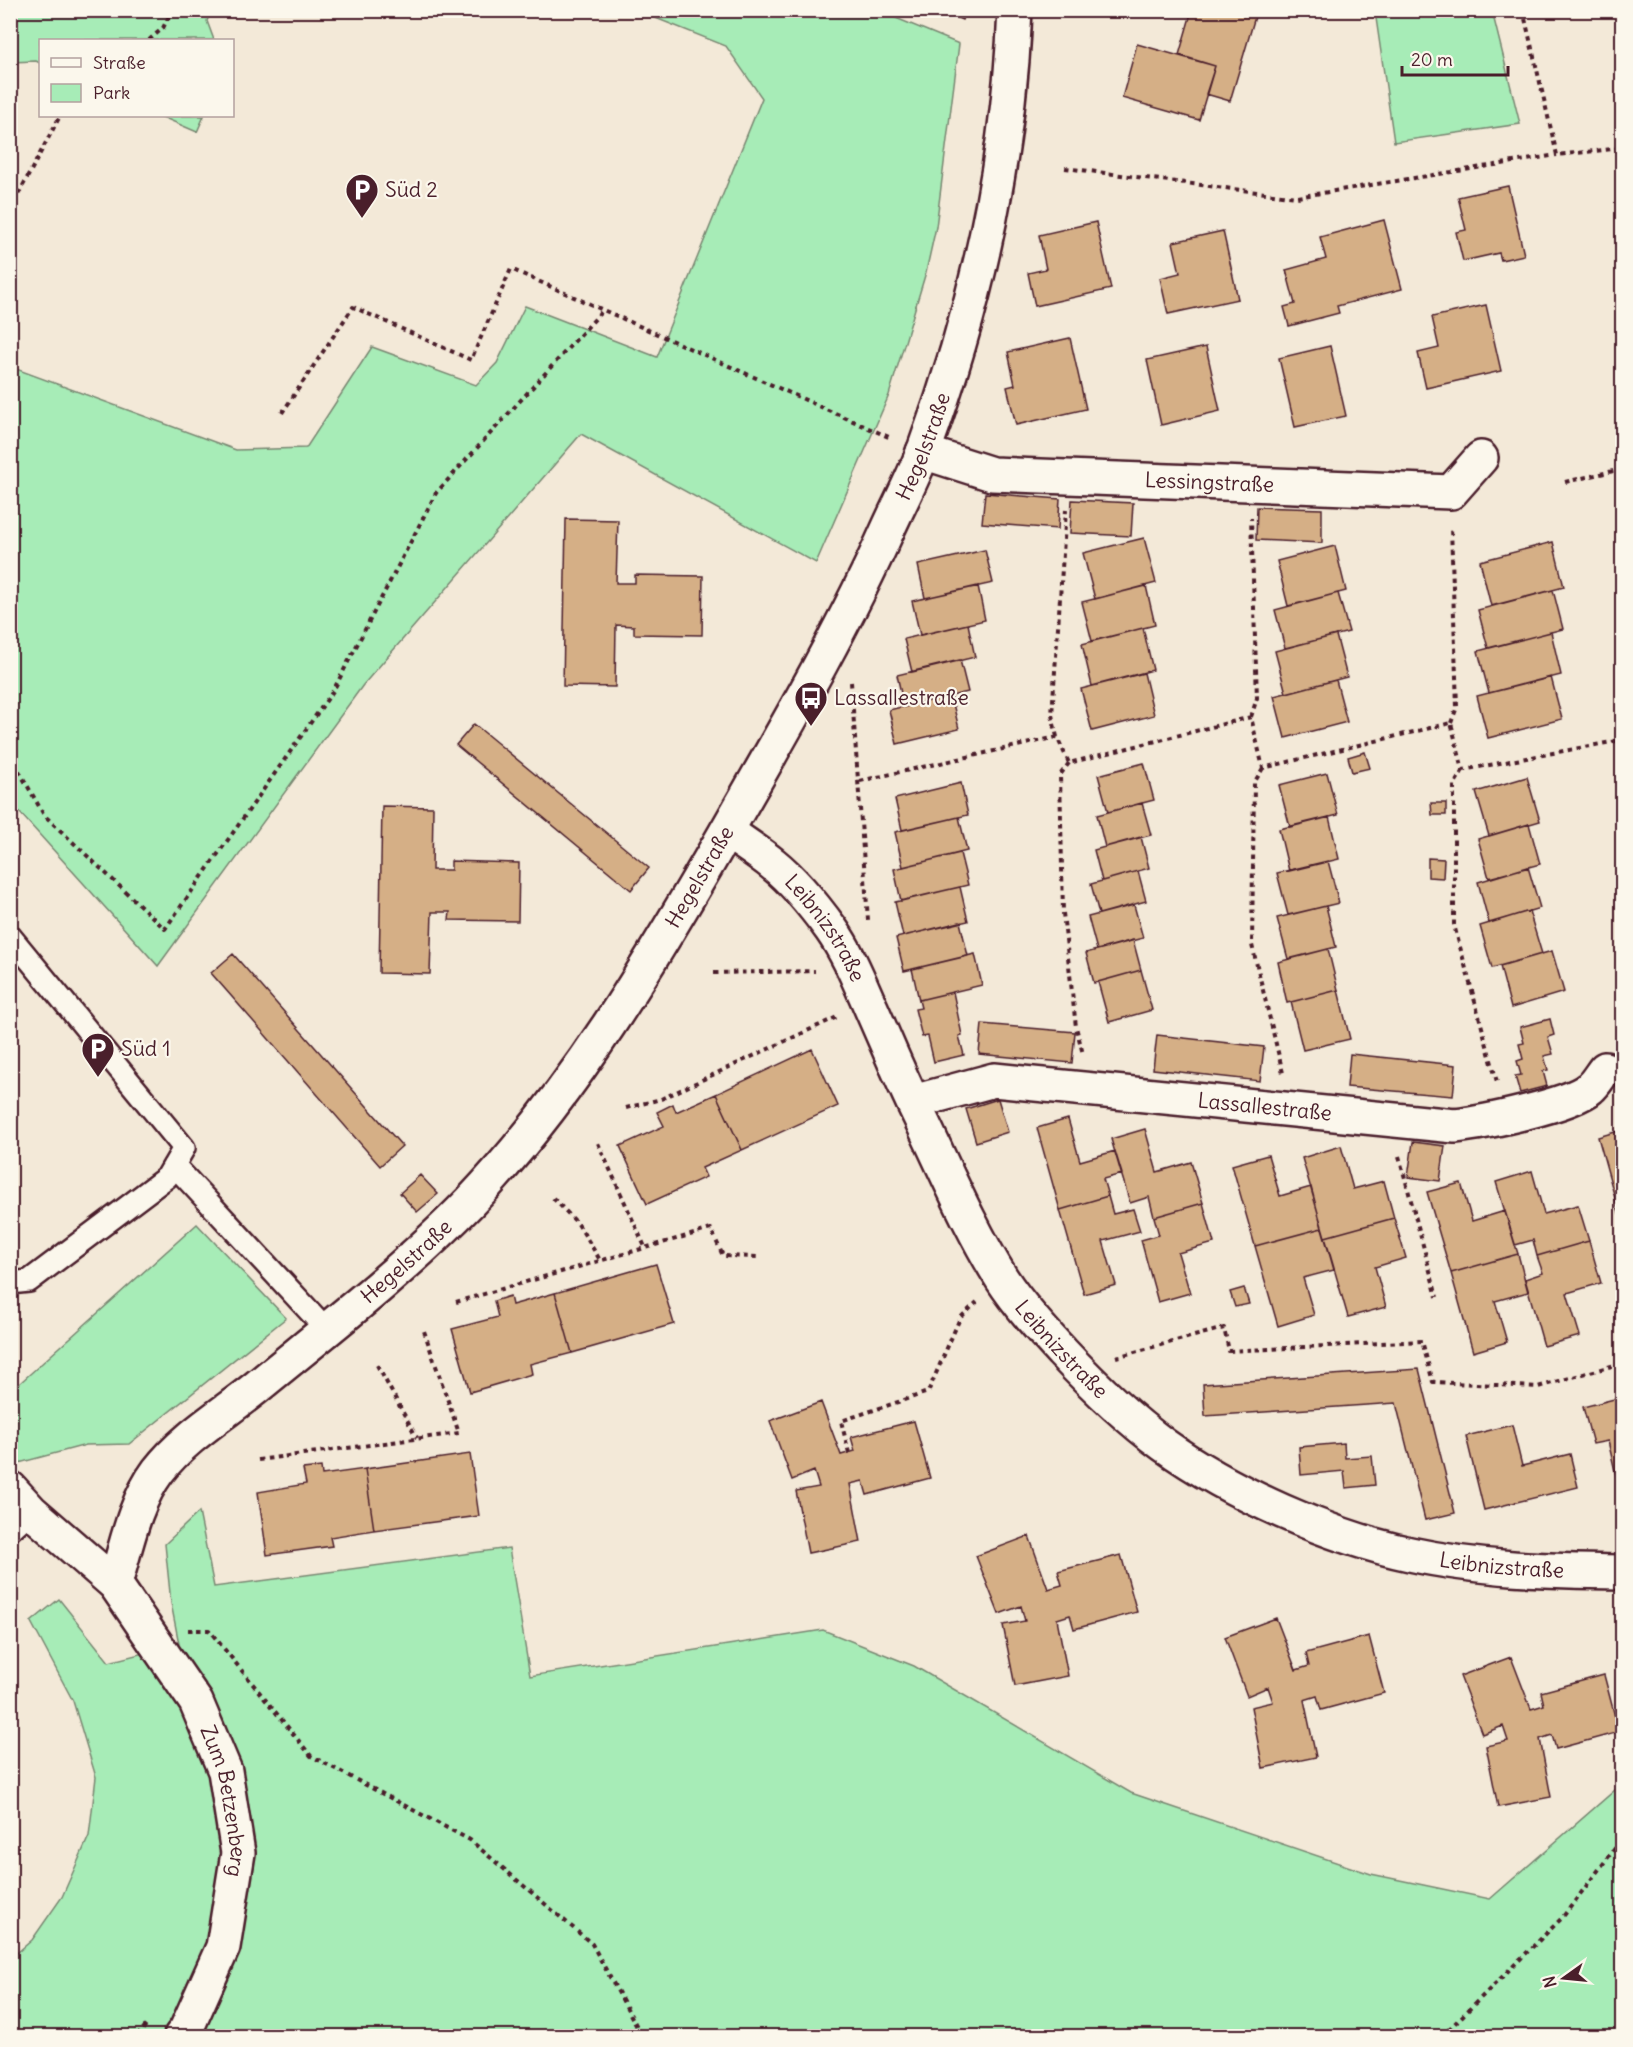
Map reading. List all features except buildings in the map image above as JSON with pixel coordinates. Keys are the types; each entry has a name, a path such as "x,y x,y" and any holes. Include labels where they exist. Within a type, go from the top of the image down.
{"street":[{"name":"Hegelstraße","path":"115,1584 143,1494 159,1471 182,1446 404,1265 469,1203 551,1107 603,1035 727,831 848,615 970,302 988,231 1000,161 1010,80 1015,10"},
{"name":"Lessingstraße","path":"912,447 992,474 1451,492 1481,458"},
{"name":"Leibnizstraße","path":"727,831 776,866 800,891 831,930 855,971 913,1102 976,1233 1003,1280 1037,1325 1116,1406 1164,1445 1205,1471 1302,1520 1356,1539 1410,1554 1547,1571 1623,1572"},
{"name":"Lassallestraße","path":"913,1102 994,1080 1455,1126 1482,1123 1575,1098 1590,1088 1605,1069"},
{"name":"Zum Betzenberg","path":"17,1510 115,1584 196,1702 225,1771 238,1853 224,1947 181,2037"}],"lane":[{"path":"10,936 184,1148 167,1177 29,1281 10,1283"},
{"path":"174,1165 327,1330"}],"path":[{"path":"150,39 163,28 172,10"},
{"path":"1523,10 1557,155"},
{"path":"10,210 59,117"},
{"path":"1065,168 1297,197 1557,155 1623,148"},
{"path":"282,413 352,307 471,360 511,269 912,447"},
{"path":"10,755 44,814 165,928 333,691 436,493 603,310"},
{"path":"1565,483 1623,469"},
{"path":"1067,503 1052,715 1069,763"},
{"name":"Lessingstraße","path":"1251,511 1257,698 1251,717"},
{"path":"1451,520 1457,707 1451,723 1463,770 1454,785 1454,925 1497,1080"},
{"path":"851,675 869,931"},
{"path":"1085,1061 1076,1027 1063,913 1060,775 1069,763 1251,717 1263,768 1451,723"},
{"path":"860,781 1058,737"},
{"path":"1463,770 1623,740"},
{"name":"Lassallestraße","path":"1263,768 1254,783 1252,945 1285,1081"},
{"path":"714,973 825,971"},
{"path":"626,1108 661,1099 827,1022"},
{"path":"598,1143 645,1247"},
{"path":"1397,1147 1437,1297"},
{"path":"553,1198 578,1224 600,1260"},
{"path":"456,1302 711,1229 723,1256 761,1257"},
{"path":"849,1453 841,1421 928,1392 960,1318 980,1300"},
{"path":"258,1460 459,1432 423,1328"},
{"path":"1110,1359 1224,1328 1229,1351 1422,1341 1432,1382 1538,1387 1623,1364"},
{"path":"376,1365 418,1438"},
{"path":"180,1630 209,1630 311,1756 470,1840 592,1944 642,2037"},
{"path":"1442,2037 1562,1918 1623,1839"},
{"path":"137,2037 149,2021"}],"green space":[{"path":"10,11 211,11 207,21 214,39 39,39 39,62 11,62"},
{"path":"638,11 879,11 959,44 936,227 926,272 889,395 816,563 581,434 363,685 158,966 11,803 11,367 236,450 306,448 372,347 476,385 497,363 525,306 657,357 762,98 726,46"},
{"path":"1375,11 1492,11 1520,124 1394,142"},
{"path":"162,117 204,117 197,132"},
{"path":"197,1224 286,1318 129,1444 86,1445 19,1463 11,1455 11,1391"},
{"path":"199,1512 214,1587 509,1548 530,1676 823,1630 914,1666 1131,1793 1371,1874 1490,1899 1622,1784 1622,2036 11,2036 11,1958 32,1940 62,1897 89,1836 96,1777 73,1701 31,1622 59,1599 109,1662 179,1644 171,1603 165,1544"}],"place":[{"name":"Süd 2","path":"362,219"},
{"name":"Lassallestraße","path":"811,727"},
{"name":"Süd 1","path":"98,1078"}]}
